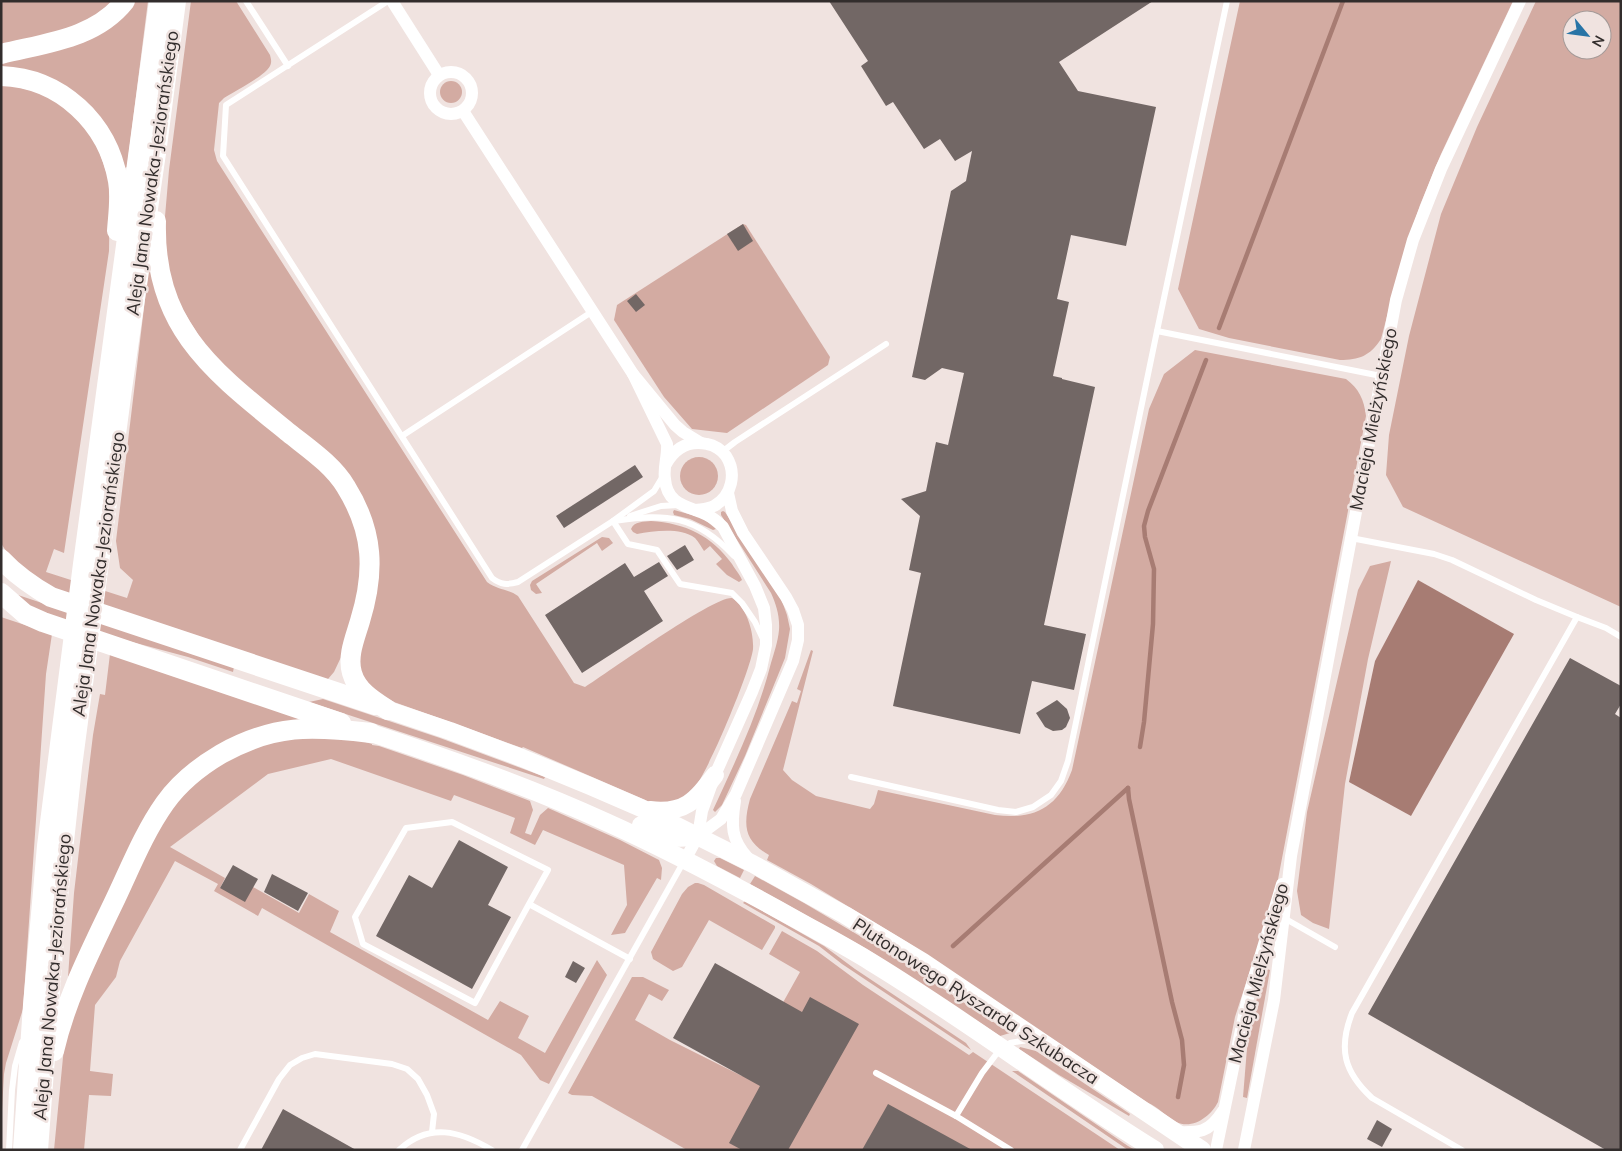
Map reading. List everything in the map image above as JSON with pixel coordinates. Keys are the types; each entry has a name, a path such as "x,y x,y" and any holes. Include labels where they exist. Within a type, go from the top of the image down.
{"main road":[{"path":"1,54 80,34 98,26 110,17 125,1"},
{"name":"Aleja Jana Nowaka-Jeziorańskiego","path":"91,566 114,341 159,1"},
{"name":"Aleja Jana Nowaka-Jeziorańskiego","path":"23,1150 47,846 76,678 91,566 157,146 176,1"},
{"path":"1,76 30,80 51,88 68,98 83,111 96,127 113,160 119,183 114,341"},
{"path":"157,146 155,239 159,269 170,304 180,325 194,347 234,388 327,464 344,484 356,504 369,541 368,587 363,611 351,653 338,676 322,688 296,698 272,701"},
{"path":"1,559 29,585 51,597 388,710"},
{"path":"5,602 43,622 371,733"},
{"path":"351,653 352,673 359,687 371,699 388,710"},
{"name":"Aleja Jana Nowaka-Jeziorańskiego","path":"38,1150 76,678"},
{"path":"40,1116 56,1045 70,995 156,817 178,787 206,762 240,743 267,733 294,729 331,728 371,733"}],"street":[{"path":"392,1 439,75"},
{"name":"Macieja Mielżyńskiego","path":"1244,1150 1273,1009 1291,856 1396,300 1413,240 1441,169 1520,1"},
{"path":"452,71 459,72 469,81 472,87 471,100 463,111 450,114 444,113 433,104 431,85 439,75 452,71"},
{"path":"463,111 633,374 667,444 665,469 667,490 672,498 681,505 712,518 723,527 755,586 764,608 766,644 761,669 715,775 702,810 698,836 685,860"},
{"path":"633,374 675,425 692,438 712,445 722,452 731,467 731,484 728,493 714,506 696,510"},
{"path":"665,469 672,455 680,448 688,444 701,442"},
{"path":"433,753 561,791 676,839 698,836 721,819 736,794 793,661 798,640 798,625 793,610 744,533 732,511 728,493"},
{"name":"Plutonowego Ryszarda Szkubacza","path":"388,710 522,758 641,808 753,864 901,949 1202,1150"},
{"name":"Plutonowego Ryszarda Szkubacza","path":"371,733 433,753 517,784 645,840 685,860 869,961 916,990 1096,1113 1155,1150"},
{"path":"641,808 664,812 681,808 698,797 715,775"},
{"path":"736,794 732,821 734,834 739,849 753,864"},
{"name":"Macieja Mielżyńskiego","path":"1216,1150 1247,1001 1291,856"},
{"path":"1175,1132 1197,1133 1212,1125 1223,1110 1228,1094"}],"lane":[{"path":"246,1 288,66"},
{"path":"388,1 226,105 223,156 492,578 499,584 518,582 612,521 654,491 659,485 665,469"},
{"path":"851,777 998,810 1016,812 1033,808 1051,795 1061,781 1068,761 1227,1"},
{"path":"402,436 593,311"},
{"path":"1157,331 1382,376"},
{"path":"722,452 886,344"},
{"path":"612,521 661,506 681,505"},
{"path":"612,521 650,516 682,521 708,533 719,541 743,565"},
{"path":"612,521 628,544 657,550 680,584 732,593 742,603 755,622 766,644"},
{"path":"1351,538 1434,554 1452,560 1536,600 1606,628 1621,637"},
{"path":"1462,1150 1372,1098 1361,1089 1353,1078 1345,1053 1344,1039 1347,1025 1357,1004 1577,617"},
{"path":"452,822 548,870 529,904 475,1003 362,944 355,917 406,828 452,822"},
{"path":"522,1150 685,860"},
{"path":"529,904 630,959"},
{"path":"1284,918 1334,947"},
{"path":"9,1150 15,1066 33,1005"},
{"path":"956,1116 982,1073 1001,1048 1021,1040 1042,1042"},
{"path":"240,1150 279,1079 290,1066 302,1058 315,1054 392,1064 407,1069 418,1079 427,1095 434,1114 432,1132"},
{"path":"876,1073 956,1116 1011,1150"},
{"path":"399,1150 409,1140 432,1132 459,1134 492,1150"}],"shaded area":[{"path":"1,1 115,1 97,18 53,36 1,48"},
{"path":"135,1 148,1 127,167 125,168 106,125 92,107 73,92 1,69 1,61 125,13"},
{"path":"191,1 236,1 271,59 267,70 219,103 214,150 217,161 487,582 518,596 574,683 585,687 683,622 721,601 732,598 746,614 752,636 753,649 750,660 716,748 706,769 690,793 671,802 650,802 523,747 394,702 373,691 358,669 371,519 214,360 178,302 165,267 164,228 169,170"},
{"path":"1240,1 1513,1 1441,154 1420,205 1403,256 1381,339 1364,356 1340,360 1229,338 1199,329 1178,289"},
{"path":"1536,1 1621,1 1621,607 1403,507 1386,475 1389,435 1409,336 1441,214 1477,127"},
{"path":"451,81 459,84 462,92 459,100 451,103 443,100 440,92 443,84"},
{"path":"1,83 50,95 93,133 110,183 109,251 64,553 54,549 46,572 127,598 133,580 120,568 116,541 149,266 166,316 339,487 359,535 362,591 342,655 334,672 328,679 324,680 59,591 26,572 1,543"},
{"path":"743,224 746,225 830,357 828,365 727,433 692,429 664,397 614,320 617,305"},
{"path":"1195,350 1346,379 1360,395 1366,416 1276,890 1235,1017 1218,1102 1206,1117 1195,1123 1182,1124 1176,1122 907,942 811,884 767,860 769,855 754,844 750,838 746,817 750,799 792,701 797,703 801,691 797,689 811,650 813,651 783,770 792,780 816,796 870,809 874,804 878,790 995,815 1009,816 1033,813 1043,809 1060,794 1072,770 1149,409 1164,374"},
{"path":"699,457 712,463 718,476 712,489 699,495 686,489 680,476 686,463"},
{"path":"674,510 703,518 716,529 713,530 690,519 674,515"},
{"path":"723,511 782,601 790,629 785,658 745,756 722,805 715,812 713,810 760,701 776,647 779,625 777,610 771,593 721,515"},
{"path":"651,521 686,528 707,539 724,554 742,580 739,582 727,575 716,564 722,559 710,546 704,551 698,541 689,535 675,531 637,534 631,529 637,523"},
{"path":"602,537 609,538 613,543 602,551 597,543 536,584 542,593 536,594 531,590 530,585 532,581"},
{"path":"1391,561 1368,659 1345,784 1329,929 1313,923 1301,915 1297,891 1307,812 1358,590 1370,566"},
{"path":"1418,580 1514,634 1411,816 1349,782 1375,661"},
{"path":"9,592 234,667 233,672 37,612"},
{"path":"1,617 52,634 46,674 23,1009 6,1063 1,1128"},
{"path":"110,654 306,720 205,756 68,977 74,893 93,735 100,694 105,695"},
{"path":"323,699 440,738 545,777 544,779 309,702"},
{"path":"293,736 362,741 379,746 530,801 533,810 525,833 531,835 540,815 548,808 620,840 659,860 662,868 661,880 657,878 625,933 611,935 627,905 624,865 543,830 535,845 510,833 515,818 454,795 451,801 331,759 268,774 170,847 225,878 220,888 253,887 299,913 309,894 339,911 330,932 488,1020 500,1001 529,1016 518,1038 545,1053 597,960 607,975 549,1084 540,1080 521,1055 262,908 258,916 214,891 218,884 175,861 120,961 116,977 95,1005 90,1071 113,1074 111,1096 89,1095 84,1150 54,1150 64,1047 72,1011 159,825 188,787 237,752"},
{"path":"716,858 720,858 744,870 740,878 717,866 714,861"},
{"path":"755,876 897,958 1010,1033 1000,1036 867,949 750,884"},
{"path":"695,883 704,885 775,926 762,950 709,920 682,967 673,971 653,959 651,952 682,894"},
{"path":"745,901 824,946 855,969 966,1043 971,1050 842,964 819,946 743,903"},
{"path":"782,931 817,951 863,985 969,1055 973,1052 1120,1150 687,1150 592,1096 568,1093 632,977 643,977 669,990 662,1001 649,994 635,1020 742,1076 800,972 769,954"},
{"path":"1264,968 1270,970 1247,1098 1243,1097 1248,1036"},
{"path":"1020,1047 1036,1051 1130,1114 1129,1116 1059,1075 1019,1049"},
{"path":"1012,1071 1018,1071 1135,1150 1128,1150"}],"building":[{"path":"829,1 1153,1 1059,62 1078,91 1156,107 1126,246 1071,235 1057,299 1069,302 1053,376 1095,387 1044,625 1086,634 1074,690 1032,681 1020,734 893,706 921,573 909,570 920,516 901,499 926,491 936,442 948,445 964,373 942,368 925,380 912,377 951,191 966,181 972,151 955,161 940,139 924,149 893,102 886,106 861,66 868,61"},
{"path":"743,224 753,241 738,251 727,234"},
{"path":"636,294 645,305 636,312 627,301"},
{"path":"635,465 643,477 564,528 556,516"},
{"path":"685,545 694,560 677,570 667,556"},
{"path":"659,562 668,576 644,591 663,621 582,673 545,615 625,563 634,577"},
{"path":"1570,658 1621,686 1621,704 1615,714 1621,718 1621,1150 1606,1150 1368,1014"},
{"path":"1057,700 1067,709 1070,718 1066,727 1062,730 1053,731 1045,727 1036,713"},
{"path":"459,840 508,867 488,905 511,917 472,989 376,936 409,875 432,888"},
{"path":"233,865 258,879 245,902 220,888"},
{"path":"272,874 308,893 298,911 264,892"},
{"path":"573,961 585,968 576,983 565,977"},
{"path":"715,963 802,1012 810,997 859,1024 788,1150 742,1150 729,1143 760,1086 673,1038"},
{"path":"888,1104 972,1150 862,1150"},
{"path":"283,1109 356,1150 261,1150"},
{"path":"1377,1120 1392,1129 1382,1147 1367,1139"}],"waterway":[{"path":"1219,328 1343,1"},
{"path":"1140,747 1153,624 1154,569 1145,537 1144,526 1148,511 1206,360"},
{"path":"1128,788 1172,1002 1182,1040 1184,1065 1178,1097"},
{"path":"953,946 1128,788"}]}
